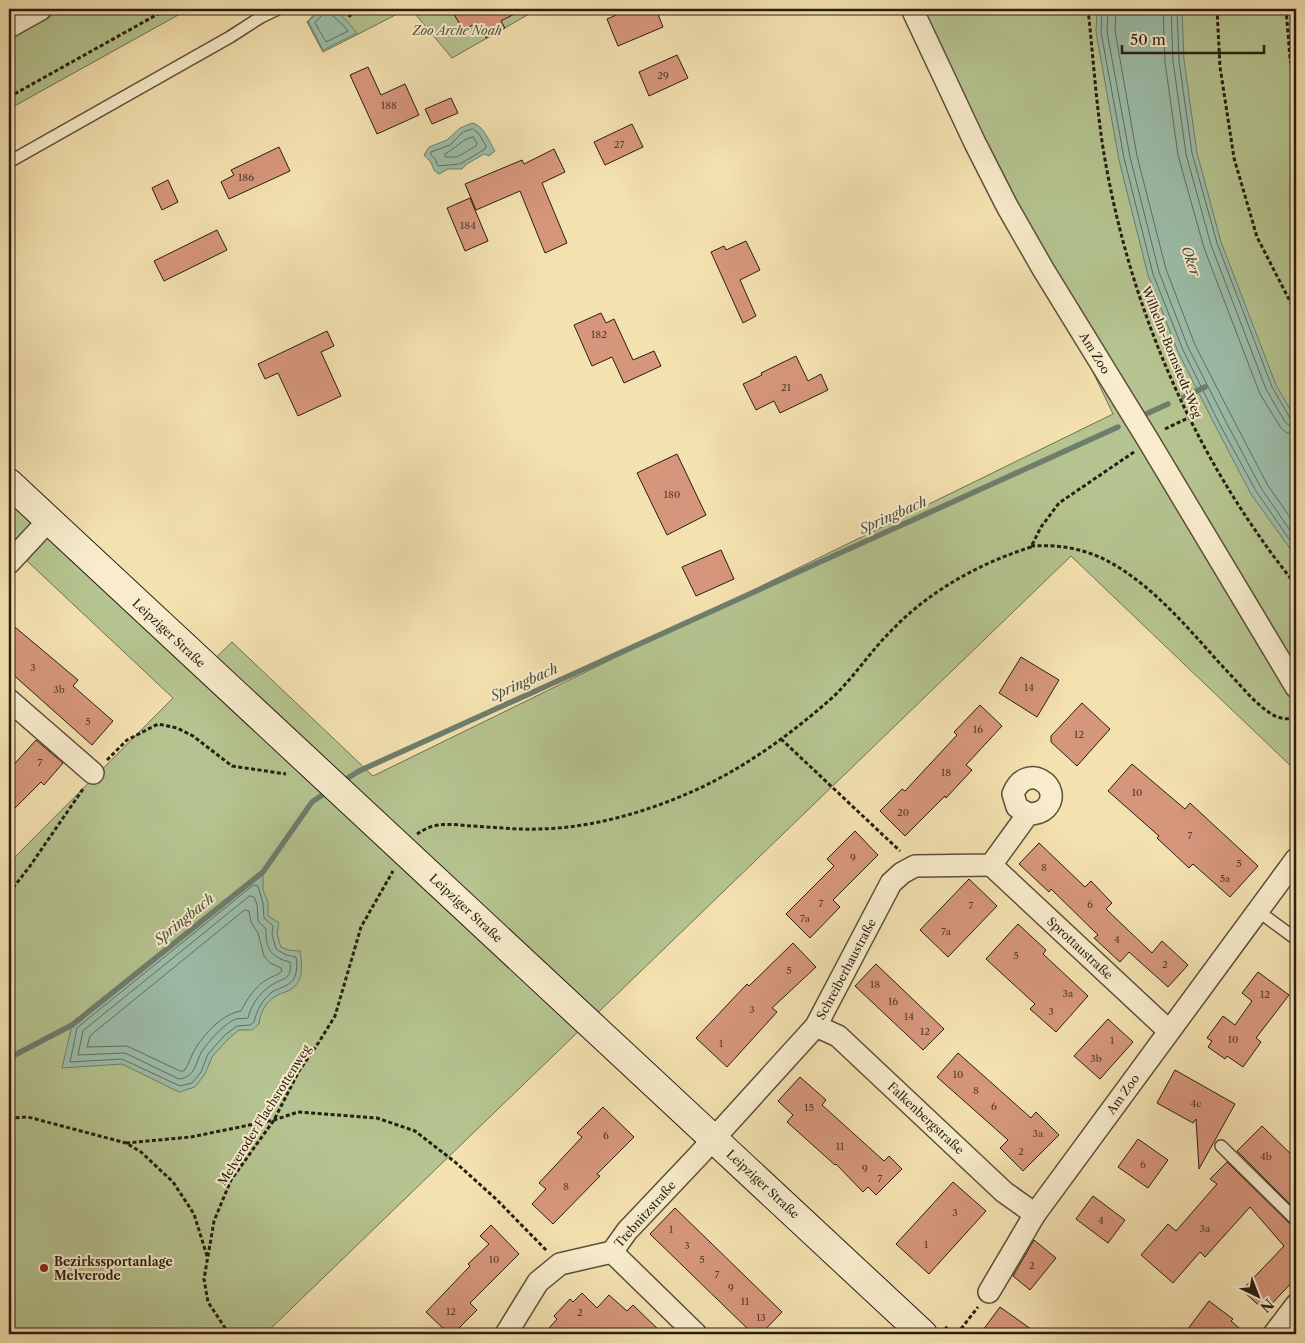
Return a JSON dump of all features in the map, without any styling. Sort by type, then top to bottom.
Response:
[{"type":"street","points":[[9,27],[41,9]]},
{"type":"street","name":"Am Zoo","points":[[912,9],[975,143],[1043,269],[1296,687]]},
{"type":"street","name":"Leipziger Straße","points":[[9,483],[320,780],[405,850],[923,1334]]},
{"type":"street","points":[[9,562],[49,520]]},
{"type":"street","points":[[9,700],[93,773]]},
{"type":"street","points":[[915,866],[991,865],[1028,814]]},
{"type":"street","name":"Am Zoo","points":[[989,1292],[1035,1214],[1296,859]]},
{"type":"street","name":"Sprottaustraße","points":[[991,865],[1169,1031]]},
{"type":"street","name":"Schreiberhaustraße","points":[[713,1138],[816,1026],[891,883],[902,873],[915,866]]},
{"type":"street","name":"Falkenbergstraße","points":[[816,1026],[838,1036],[1004,1192],[1035,1214]]},
{"type":"street","name":"Trebnitzstraße","points":[[506,1334],[538,1282],[560,1264],[612,1252],[627,1231],[713,1138]]},
{"type":"street","points":[[612,1252],[696,1334]]},
{"type":"street","points":[[1274,1334],[1296,1305]]},
{"type":"lane","points":[[9,162],[230,37],[262,13],[278,9]]},
{"type":"lane","points":[[1258,911],[1296,939]]},
{"type":"lane","points":[[1221,1146],[1296,1220]]},
{"type":"path","points":[[9,97],[166,9]]},
{"type":"path","points":[[349,17],[354,9]]},
{"type":"path","name":"Wilhelm-Bornstedt-Weg","points":[[1088,9],[1103,147],[1117,216],[1137,290],[1154,337],[1188,418],[1260,538],[1296,585]]},
{"type":"path","points":[[1217,9],[1220,67],[1234,158],[1257,237],[1296,313]]},
{"type":"path","points":[[1286,9],[1290,58],[1296,89]]},
{"type":"path","points":[[1031,546],[1041,527],[1059,503],[1159,432],[1188,418]]},
{"type":"path","name":"Melveroder Flachsrottenweg","points":[[229,1334],[208,1302],[204,1278],[214,1221],[231,1180],[274,1120],[299,1071],[320,1042],[335,1016],[361,927],[405,850],[417,834],[433,826],[450,824],[539,830],[573,826],[657,806],[720,778],[781,739],[833,696],[848,682],[890,632],[921,602],[948,584],[990,562],[1031,546],[1066,546],[1104,559],[1119,568],[1164,602],[1257,703],[1276,717],[1290,720],[1296,717]]},
{"type":"path","points":[[9,892],[30,866],[93,773],[127,740],[158,724],[177,728],[193,736],[232,766],[320,780]]},
{"type":"path","points":[[781,739],[915,866]]},
{"type":"path","points":[[126,1143],[190,1137],[274,1120],[298,1112],[377,1118],[415,1131],[455,1162],[496,1199],[560,1264]]},
{"type":"path","name":"Melveroder Flachsrottenweg","points":[[9,1118],[28,1117],[126,1143],[140,1152],[173,1182],[194,1214],[207,1256]]},
{"type":"path","points":[[957,1334],[989,1292]]},
{"type":"green space","points":[[59,9],[189,9],[9,109],[9,37]]},
{"type":"green space","name":"Zoo Arche Noah","points":[[319,9],[407,9],[323,52],[307,22]]},
{"type":"green space","name":"Zoo Arche Noah","points":[[411,9],[538,9],[452,58]]},
{"type":"green space","points":[[921,9],[1294,9],[1296,24],[1296,771],[1071,556],[265,1334],[9,1334],[9,863],[173,698],[9,544],[9,489],[201,672],[232,642],[373,776],[1113,414]]},
{"type":"water","points":[[320,9],[327,9],[337,13],[357,33],[323,50],[308,21]]},
{"type":"water","name":"Oker","points":[[1097,9],[1182,9],[1184,60],[1197,153],[1221,242],[1276,385],[1296,419],[1296,557],[1251,494],[1178,352],[1148,275],[1119,160],[1096,32]]},
{"type":"water","points":[[472,123],[483,130],[495,151],[489,156],[484,154],[462,169],[448,169],[439,174],[437,173],[424,155],[429,147],[447,140],[460,128]]},
{"type":"water","points":[[263,872],[263,890],[268,902],[268,916],[279,923],[277,934],[281,947],[300,951],[301,976],[293,988],[274,997],[267,1003],[259,1024],[252,1030],[239,1030],[228,1039],[212,1057],[205,1074],[195,1087],[179,1092],[122,1064],[62,1068],[72,1025]]},
{"type":"building","points":[[451,9],[524,9],[501,21],[505,28],[486,38],[477,23],[463,30]]},
{"type":"building","points":[[630,9],[656,9],[663,27],[618,46],[607,19]]},
{"type":"building","points":[[677,55],[688,78],[649,96],[639,72]]},
{"type":"building","points":[[368,67],[381,95],[405,84],[419,115],[377,134],[350,75]]},
{"type":"building","points":[[451,98],[458,113],[432,124],[425,109]]},
{"type":"building","points":[[632,124],[643,147],[605,165],[594,142]]},
{"type":"building","points":[[279,147],[290,171],[229,199],[221,182],[234,175],[231,170]]},
{"type":"building","points":[[554,149],[565,172],[542,183],[567,243],[545,253],[520,191],[476,210],[465,184],[522,160],[524,164]]},
{"type":"building","points":[[168,180],[178,202],[162,210],[152,188]]},
{"type":"building","points":[[470,198],[488,241],[465,251],[447,208]]},
{"type":"building","points":[[217,230],[227,250],[164,281],[154,261]]},
{"type":"building","points":[[746,241],[760,270],[740,280],[756,316],[743,323],[711,252],[724,246],[726,250]]},
{"type":"building","points":[[601,313],[606,323],[614,319],[633,360],[654,351],[661,366],[624,383],[612,357],[592,366],[574,325]]},
{"type":"building","points":[[327,331],[334,346],[321,352],[341,396],[298,416],[278,373],[265,379],[258,364]]},
{"type":"building","points":[[796,356],[808,381],[821,374],[828,390],[780,413],[774,401],[756,410],[743,384]]},
{"type":"building","points":[[677,454],[706,515],[667,535],[637,473]]},
{"type":"building","points":[[721,550],[734,579],[696,596],[682,567]]},
{"type":"building","points":[[9,622],[78,680],[73,686],[113,721],[92,745],[9,671]]},
{"type":"building","points":[[1021,657],[1059,680],[1037,717],[999,693]]},
{"type":"building","points":[[1082,703],[1110,729],[1077,766],[1051,742],[1051,736]]},
{"type":"building","points":[[980,705],[1002,726],[966,765],[972,770],[946,798],[945,796],[905,836],[880,811],[902,789],[905,791],[957,735],[954,732]]},
{"type":"building","points":[[36,740],[63,763],[44,785],[41,782],[9,814],[9,770]]},
{"type":"building","points":[[1132,764],[1185,809],[1190,803],[1258,866],[1230,897],[1193,864],[1189,868],[1157,838],[1159,836],[1108,791]]},
{"type":"building","points":[[855,831],[878,855],[833,900],[840,907],[810,938],[786,914],[834,866],[827,859]]},
{"type":"building","points":[[1039,843],[1085,887],[1091,881],[1112,903],[1106,909],[1152,953],[1162,941],[1188,965],[1168,987],[1129,952],[1120,962],[1094,938],[1098,935],[1051,889],[1049,892],[1019,864]]},
{"type":"building","points":[[969,879],[997,906],[948,957],[920,930]]},
{"type":"building","points":[[1018,924],[1046,950],[1043,954],[1088,996],[1056,1032],[1030,1009],[1035,1004],[986,959]]},
{"type":"building","points":[[793,943],[816,967],[772,1008],[777,1012],[727,1067],[696,1038],[747,984],[749,986]]},
{"type":"building","points":[[876,964],[944,1029],[923,1050],[855,986]]},
{"type":"building","points":[[1258,972],[1289,995],[1256,1038],[1261,1042],[1243,1067],[1227,1056],[1225,1059],[1208,1047],[1212,1041],[1207,1038],[1223,1016],[1235,1025],[1252,1001],[1242,993]]},
{"type":"building","points":[[1108,1019],[1133,1042],[1100,1079],[1074,1056]]},
{"type":"building","points":[[958,1053],[1031,1118],[1036,1112],[1059,1135],[1023,1171],[1000,1148],[1008,1140],[937,1077]]},
{"type":"building","points":[[1175,1070],[1235,1104],[1199,1169],[1196,1119],[1193,1123],[1157,1103]]},
{"type":"building","points":[[800,1077],[826,1100],[822,1105],[884,1161],[889,1156],[902,1169],[876,1195],[868,1187],[863,1192],[836,1164],[787,1122],[793,1115],[778,1101]]},
{"type":"building","points":[[603,1107],[634,1137],[597,1174],[600,1176],[553,1224],[532,1204],[546,1189],[539,1183],[582,1137],[577,1133]]},
{"type":"building","points":[[1262,1126],[1296,1159],[1296,1210],[1237,1151]]},
{"type":"building","points":[[1138,1139],[1168,1160],[1148,1188],[1118,1167]]},
{"type":"building","points":[[1227,1162],[1291,1225],[1296,1227],[1296,1278],[1265,1311],[1242,1290],[1284,1246],[1250,1207],[1205,1257],[1200,1252],[1173,1283],[1141,1255],[1168,1224],[1176,1231],[1217,1184],[1210,1179]]},
{"type":"building","points":[[953,1182],[986,1211],[929,1274],[896,1244]]},
{"type":"building","points":[[1093,1196],[1125,1220],[1108,1243],[1076,1219]]},
{"type":"building","points":[[675,1208],[782,1312],[761,1334],[753,1334],[650,1234]]},
{"type":"building","points":[[491,1225],[519,1254],[470,1303],[477,1310],[453,1334],[449,1334],[426,1312],[470,1266],[468,1264],[489,1244],[480,1236]]},
{"type":"building","points":[[1034,1240],[1056,1258],[1030,1290],[1013,1276]]},
{"type":"building","points":[[582,1293],[597,1308],[609,1295],[627,1311],[633,1305],[663,1334],[544,1334],[557,1319],[554,1316],[570,1299],[573,1302]]},
{"type":"building","points":[[1209,1301],[1233,1319],[1231,1321],[1246,1334],[1184,1334]]},
{"type":"building","points":[[1000,1307],[1038,1334],[980,1334]]},
{"type":"waterway","name":"Springbach","points":[[1184,397],[1205,387]]},
{"type":"waterway","name":"Springbach","points":[[1146,414],[1168,404]]},
{"type":"waterway","name":"Springbach","points":[[340,783],[359,771],[1118,427]]},
{"type":"waterway","name":"Springbach","points":[[9,1058],[72,1025],[263,872],[312,802],[328,791]]},
{"type":"place","name":"Bezirkssportanlage Melverode","points":[[44,1268]]}]
